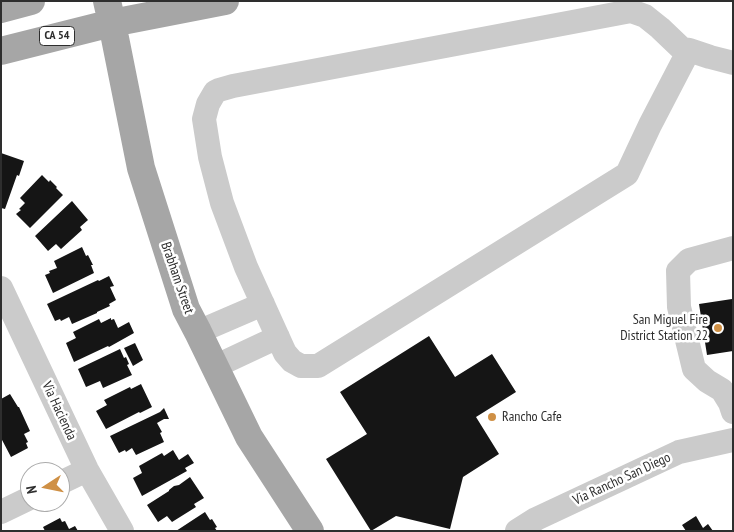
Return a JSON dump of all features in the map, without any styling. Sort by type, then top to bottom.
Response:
[{"type":"main road","points":[[1,9],[30,1]]},
{"type":"main road","name":"CA 54","points":[[1,51],[109,12],[225,1]]},
{"type":"main road","name":"Brabham Street","points":[[109,12],[142,168],[186,309],[249,437],[310,531]]},
{"type":"street","points":[[689,50],[627,174],[318,366],[301,366],[292,361],[285,353],[235,239],[222,204],[210,157],[204,119],[208,104],[213,95],[219,90],[631,11],[645,16],[682,49],[689,50],[733,63]]},
{"type":"street","points":[[733,248],[689,260],[678,271],[679,307],[694,369],[707,381],[722,390],[733,412]]},
{"type":"street","name":"Via Hacienda","points":[[1,288],[87,470],[122,531]]},
{"type":"street","points":[[198,332],[264,304]]},
{"type":"street","points":[[214,367],[278,337]]},
{"type":"street","name":"Via Rancho San Diego","points":[[517,531],[536,519],[680,452],[733,440]]},
{"type":"street","points":[[70,478],[87,470]]},
{"type":"street","points":[[1,512],[20,503]]},
{"type":"building","points":[[1,153],[24,161],[5,209],[1,208]]},
{"type":"building","points":[[42,175],[49,182],[50,180],[63,195],[30,228],[16,214],[25,203],[20,198]]},
{"type":"building","points":[[72,201],[88,220],[80,227],[82,230],[61,249],[56,244],[48,251],[35,236]]},
{"type":"building","points":[[82,247],[93,265],[91,265],[94,273],[53,293],[45,275],[57,268],[54,261]]},
{"type":"building","points":[[109,276],[114,286],[110,287],[116,300],[109,304],[110,306],[72,324],[69,317],[61,321],[60,319],[55,321],[47,304]]},
{"type":"building","name":"San Miguel Fire District Station 22","points":[[732,299],[733,351],[707,355],[699,304]]},
{"type":"building","points":[[111,318],[111,320],[114,319],[118,328],[129,322],[134,333],[109,347],[74,362],[66,343],[76,338],[73,332],[99,319],[101,323]]},
{"type":"building","points":[[429,336],[455,377],[492,354],[516,392],[476,417],[499,454],[463,477],[450,529],[396,516],[371,531],[326,459],[367,434],[340,392]]},
{"type":"building","points":[[135,343],[143,360],[133,366],[124,348]]},
{"type":"building","points":[[120,349],[124,358],[126,357],[129,364],[127,365],[132,375],[103,388],[100,381],[86,387],[78,369]]},
{"type":"building","points":[[141,384],[152,407],[106,429],[96,411],[107,405],[104,400],[130,387],[131,389]]},
{"type":"building","points":[[10,394],[19,407],[30,431],[24,434],[28,442],[26,443],[28,448],[11,457],[1,438],[1,399]]},
{"type":"building","points":[[164,408],[169,419],[164,419],[157,423],[162,432],[160,433],[164,442],[136,455],[132,448],[126,452],[125,450],[119,453],[110,436],[160,412]]},
{"type":"building","points":[[173,450],[179,460],[188,454],[194,463],[185,468],[187,471],[142,496],[133,478],[142,473],[139,466],[162,453],[164,456]]},
{"type":"building","points":[[190,477],[204,498],[194,504],[196,507],[172,522],[167,516],[158,522],[147,505]]},
{"type":"building","points":[[205,512],[210,520],[212,519],[217,527],[215,528],[217,531],[176,531]]},
{"type":"building","points":[[696,516],[703,528],[708,524],[713,531],[686,531],[682,525]]},
{"type":"building","points":[[60,518],[62,522],[65,521],[69,529],[75,526],[78,531],[45,531],[43,527]]},
{"type":"place","name":"San Miguel Fire District Station 22","points":[[718,328]]},
{"type":"place","name":"Rancho Cafe","points":[[492,417]]}]
